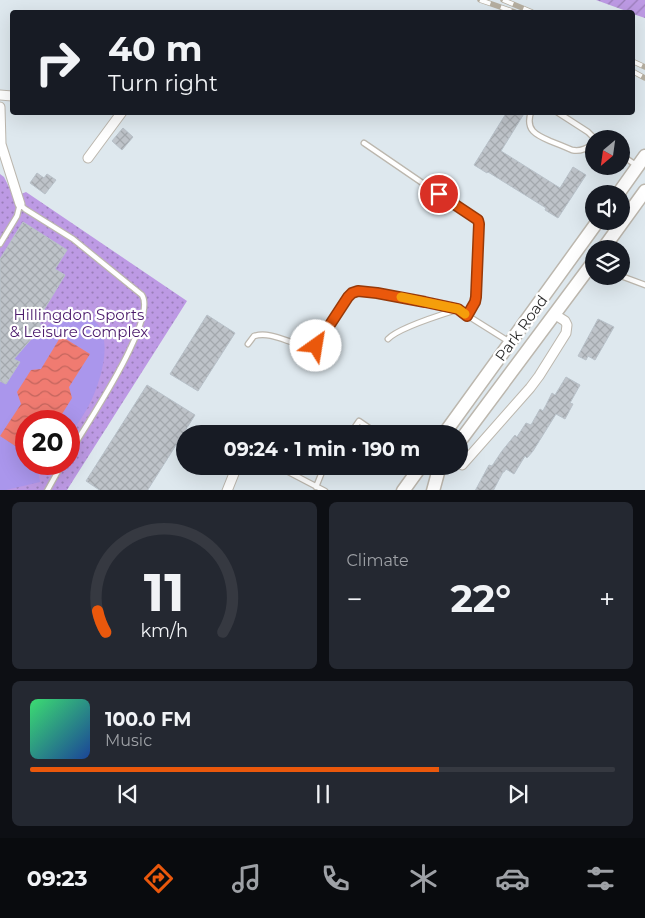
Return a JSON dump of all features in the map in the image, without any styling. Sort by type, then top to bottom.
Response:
[{"type":"main road","points":[[624,185],[641,161]]},
{"type":"main road","points":[[610,240],[645,191]]},
{"type":"main road","name":"Park Road","points":[[451,425],[592,230]]},
{"type":"main road","name":"Park Road","points":[[468,430],[585,273]]},
{"type":"main road","points":[[403,490],[414,475]]},
{"type":"main road","points":[[433,490],[437,475]]},
{"type":"street","points":[[0,107],[2,152],[20,204]]},
{"type":"street","points":[[88,158],[120,115]]},
{"type":"street","points":[[468,458],[530,388],[566,333],[567,325],[554,314]]},
{"type":"street","points":[[227,490],[233,475]]},
{"type":"lane","points":[[530,115],[529,122],[531,128],[538,136],[572,150],[578,151],[585,148]]},
{"type":"lane","points":[[562,115],[585,130]]},
{"type":"lane","points":[[364,143],[478,220],[476,297],[467,316]]},
{"type":"lane","points":[[0,244],[17,216],[20,204]]},
{"type":"lane","points":[[20,204],[73,239],[142,294],[144,298],[144,309],[138,329],[120,369],[80,436]]},
{"type":"lane","points":[[630,279],[645,285]]},
{"type":"lane","points":[[248,344],[254,336],[263,334],[308,347],[316,346],[348,297],[358,291],[458,309],[510,343]]},
{"type":"lane","points":[[388,339],[395,333],[458,309]]},
{"type":"lane","points":[[47,490],[56,475]]},
{"type":"lane","points":[[294,475],[325,490]]},
{"type":"lane","points":[[316,487],[321,475]]},
{"type":"green space","points":[[596,0],[645,0],[645,18],[635,15],[635,10],[624,10]]},
{"type":"green space","name":"Hillingdon Sports & Leisure Complex","points":[[0,174],[4,177],[14,197],[26,192],[187,301],[80,470],[80,410],[15,410],[15,475],[77,475],[67,490],[0,490]]},
{"type":"green space","points":[[73,314],[88,317],[97,324],[103,334],[105,347],[104,361],[97,388],[80,421],[80,410],[15,410],[15,475],[39,475],[40,482],[0,490],[0,382],[6,384],[20,363],[14,359],[40,331],[55,320]]},
{"type":"water","points":[[61,336],[90,354],[69,387],[72,398],[65,410],[17,410],[21,404],[17,392],[31,370],[41,369]]},
{"type":"water","points":[[15,413],[15,446],[0,436]]},
{"type":"building","points":[[505,115],[523,115],[501,151],[560,188],[573,167],[586,175],[558,218],[545,210],[546,208],[474,165]]},
{"type":"building","points":[[123,128],[133,137],[122,150],[112,141]]},
{"type":"building","points":[[37,173],[44,178],[47,174],[56,180],[45,194],[30,183]]},
{"type":"building","points":[[23,222],[67,250],[55,269],[65,275],[39,318],[41,330],[14,359],[20,362],[6,384],[0,381],[0,259]]},
{"type":"building","points":[[207,315],[235,333],[198,391],[170,374]]},
{"type":"building","points":[[598,319],[614,327],[595,360],[588,356],[586,360],[578,356]]},
{"type":"building","points":[[566,377],[580,385],[570,403],[573,404],[565,419],[556,414],[533,451],[527,458],[525,456],[514,474],[506,469],[494,490],[476,490],[489,465],[492,466],[515,435],[517,437],[526,423],[531,425],[540,409],[543,411],[552,393],[555,395]]},
{"type":"building","points":[[147,385],[195,415],[189,425],[176,425],[176,445],[148,490],[100,490],[86,481]]},
{"type":"railway","points":[[480,0],[509,10]]},
{"type":"railway","points":[[503,0],[527,10]]},
{"type":"railway","points":[[635,62],[645,67]]},
{"type":"railway","points":[[635,73],[645,78]]},
{"type":"slow traffic","points":[[401,297],[458,309],[465,314]]},
{"type":"route","points":[[316,346],[348,297],[358,291],[458,309],[467,316],[476,297],[479,224],[478,220],[439,194]]}]
